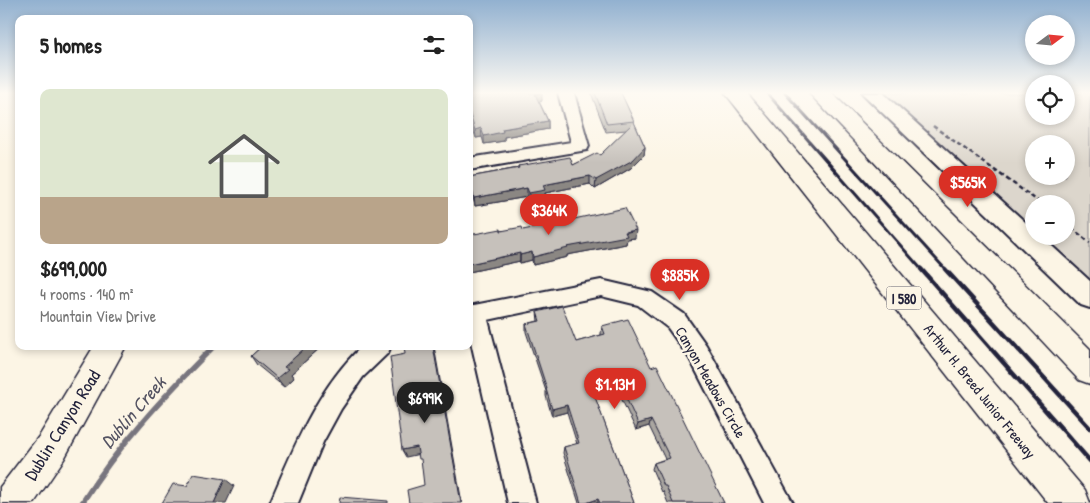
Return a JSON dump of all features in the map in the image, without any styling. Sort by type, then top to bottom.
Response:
[{"type":"main road","name":"Arthur H. Breed Junior Freeway","points":[[756,116],[1072,503]]},
{"type":"main road","points":[[844,116],[1090,370]]},
{"type":"main road","name":"Dublin Canyon Road","points":[[11,503],[52,447],[109,350]]},
{"type":"street","points":[[473,163],[581,146],[573,116]]},
{"type":"street","points":[[898,116],[1090,297]]},
{"type":"street","name":"Canyon Meadows Circle","points":[[473,314],[601,288],[644,298],[676,321],[698,352],[779,503]]},
{"type":"street","points":[[473,318],[522,503]]},
{"type":"street","points":[[284,503],[307,445],[338,390],[374,350]]},
{"type":"path","points":[[928,123],[1030,195]]},
{"type":"path","points":[[1075,230],[1090,243]]},
{"type":"shaded area","points":[[910,116],[1025,116],[1025,125],[1075,125],[1075,116],[1090,116],[1090,281],[1051,245],[1075,245],[1075,195],[1025,195],[1025,222]]},
{"type":"building","points":[[473,116],[546,116],[548,121],[502,129],[503,132],[484,136],[481,128],[475,130]]},
{"type":"building","points":[[604,116],[632,116],[634,121],[607,124]]},
{"type":"building","points":[[634,122],[645,147],[633,160],[596,180],[590,176],[543,185],[545,190],[529,193],[527,188],[474,198],[473,176],[570,157],[573,165],[597,153],[600,155]]},
{"type":"building","points":[[625,208],[636,230],[625,232],[627,236],[567,247],[533,257],[532,252],[520,255],[520,253],[473,263],[473,234],[522,227],[523,230]]},
{"type":"building","points":[[562,306],[576,342],[605,334],[602,326],[628,319],[651,367],[657,365],[724,503],[673,503],[654,463],[670,458],[651,420],[638,424],[617,378],[591,386],[634,503],[600,503],[598,499],[581,503],[564,447],[579,443],[567,405],[552,409],[526,324],[540,321],[537,312]]},
{"type":"building","points":[[258,350],[303,350],[284,367],[288,369],[277,378],[251,356]]},
{"type":"building","points":[[404,350],[434,350],[461,503],[409,503],[407,490],[424,485],[421,459],[419,459],[417,447],[402,450],[390,357],[405,354]]},
{"type":"building","points":[[193,474],[225,479],[214,503],[162,503],[173,484],[187,486]]},
{"type":"building","points":[[340,497],[388,501],[388,503],[339,503]]},
{"type":"waterway","name":"Dublin Creek","points":[[82,503],[127,440],[210,350]]},
{"type":"railway","points":[[788,116],[922,270]]},
{"type":"railway","points":[[806,116],[946,270]]},
{"type":"railway","points":[[921,269],[1090,461]]},
{"type":"railway","points":[[945,269],[1090,428]]}]
